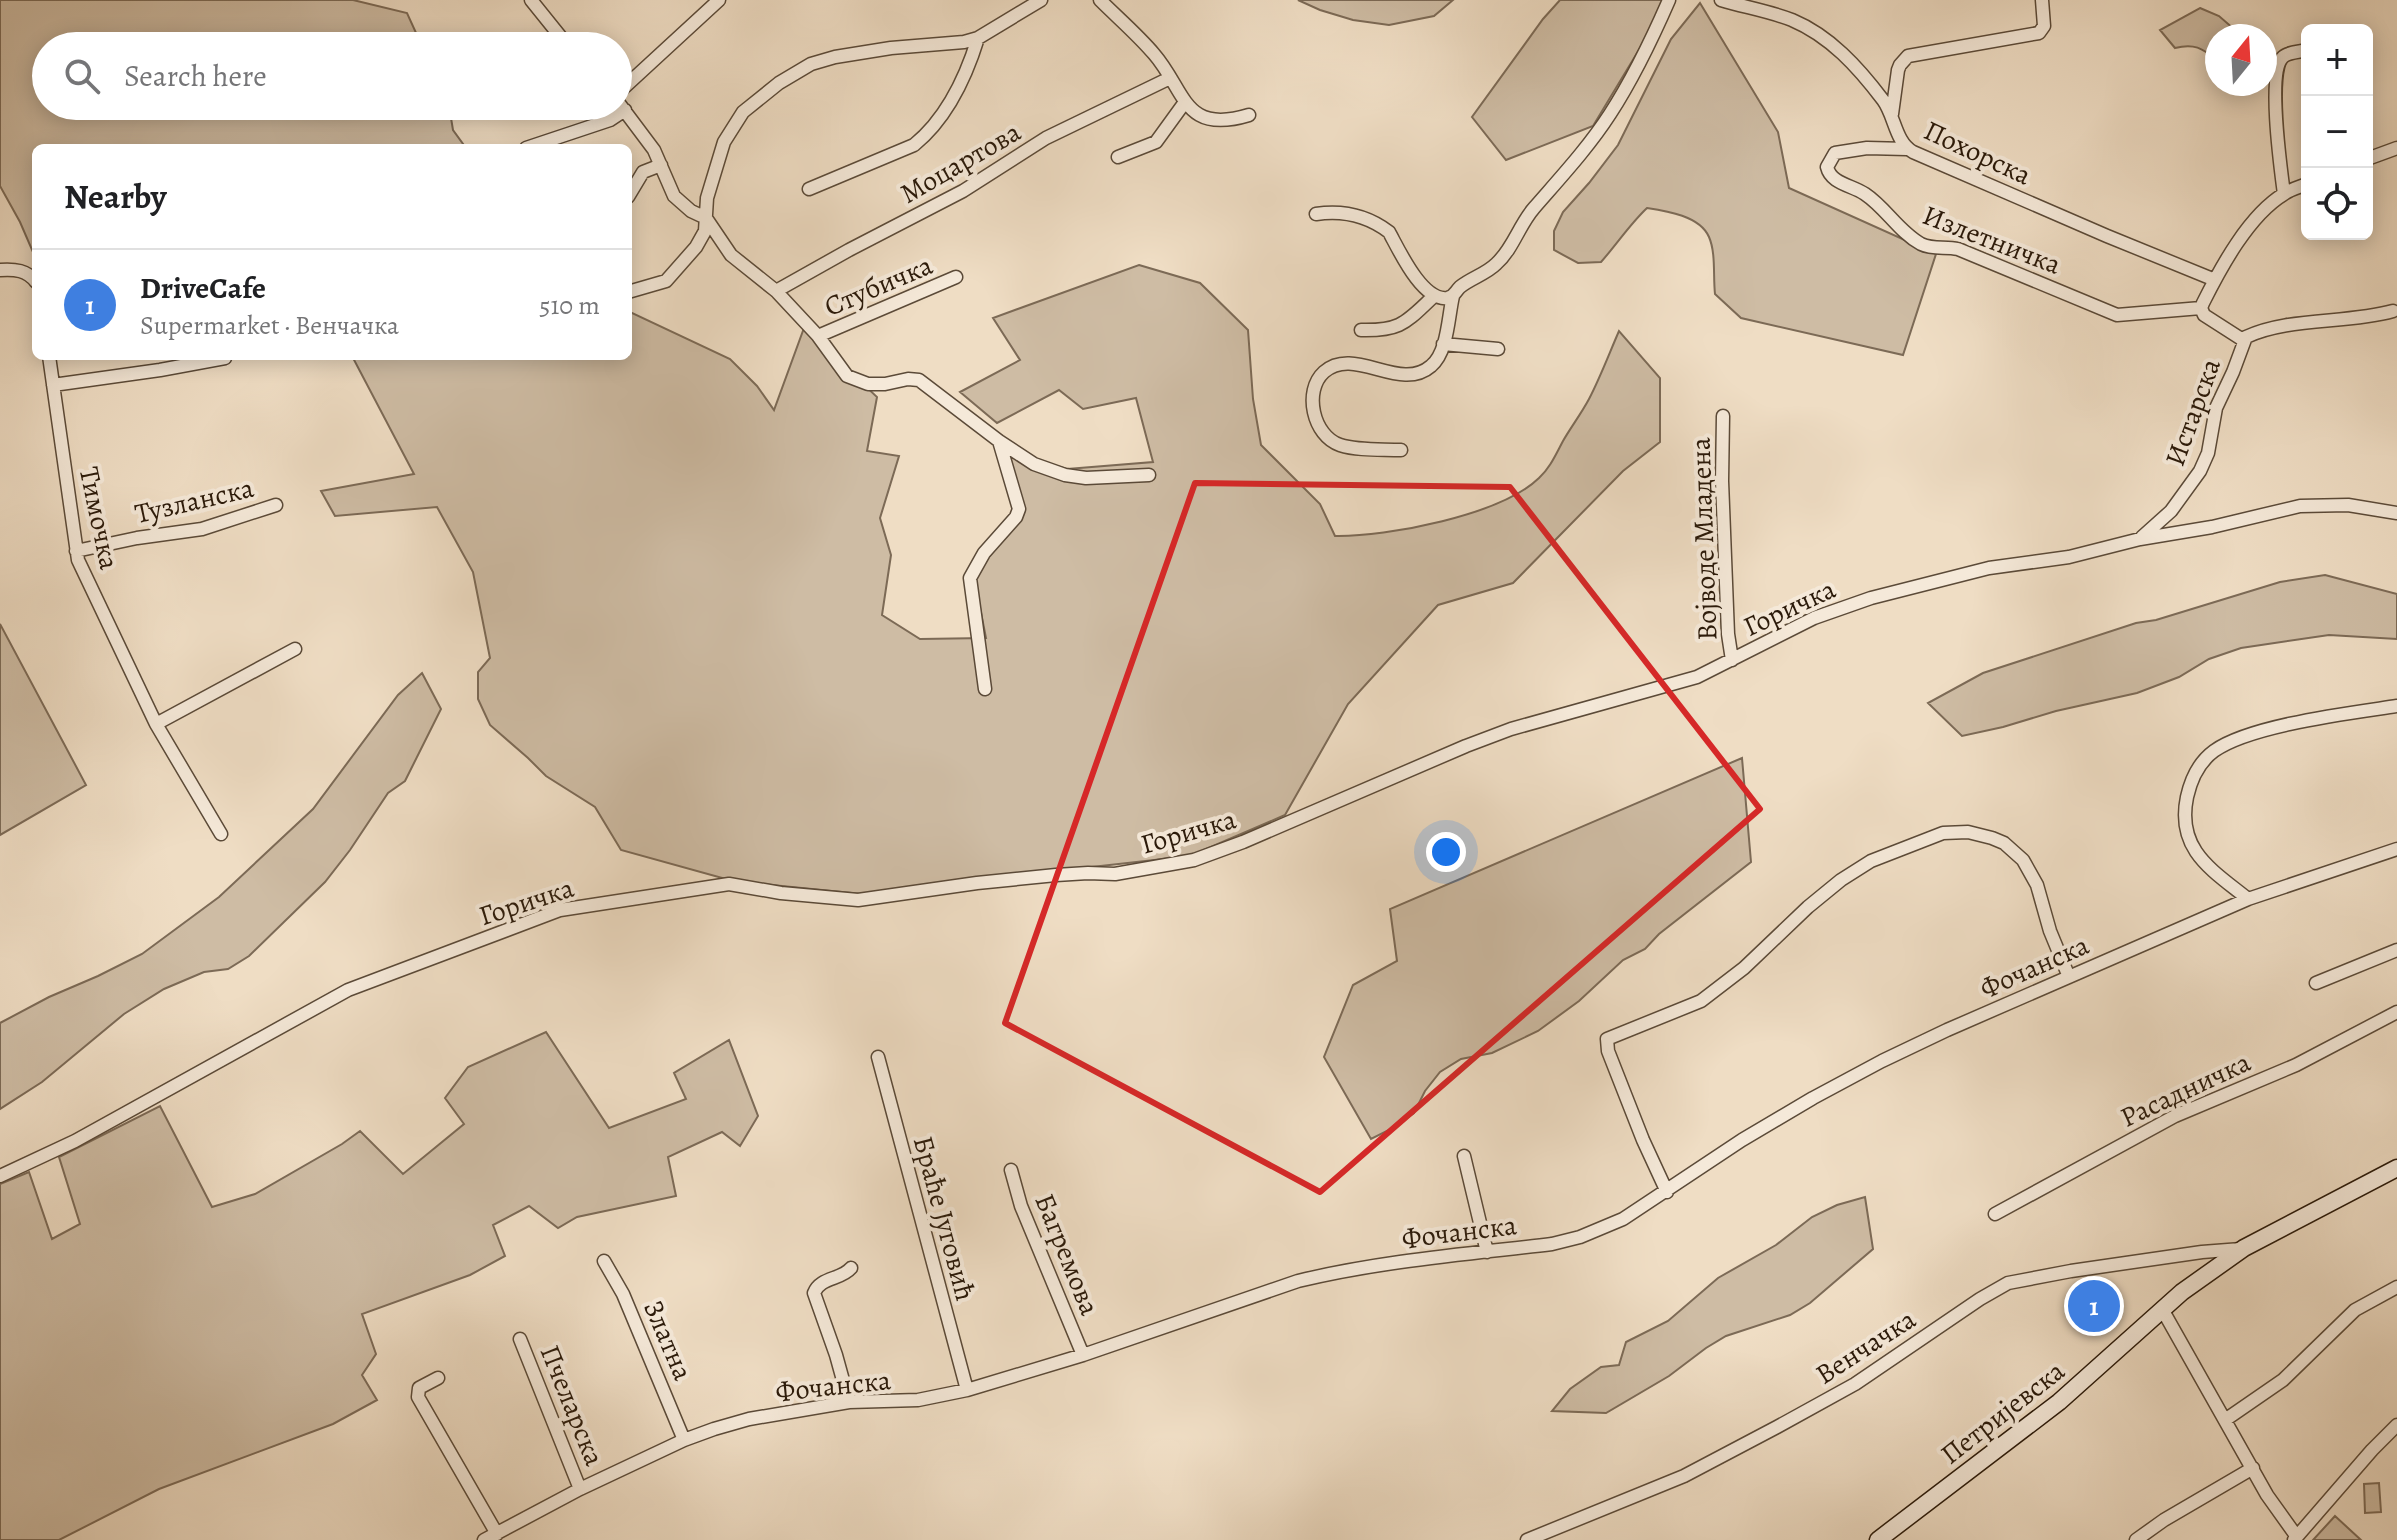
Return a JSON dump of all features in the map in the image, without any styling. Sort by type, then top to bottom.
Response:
[{"type":"main road","name":"Петријевска","points":[[1878,1540],[2059,1402],[2162,1309],[2213,1270],[2244,1248],[2397,1168]]},
{"type":"main road","points":[[2208,1252],[2216,1257],[2213,1270]]},
{"type":"street","points":[[531,0],[557,32]]},
{"type":"street","points":[[632,80],[719,0]]},
{"type":"street","points":[[632,291],[660,284],[670,277],[703,236],[710,184],[728,134],[743,112],[779,83],[811,64],[835,57],[978,38],[1041,0]]},
{"type":"street","points":[[1100,0],[1155,55],[1185,102],[1201,115],[1220,121],[1249,115]]},
{"type":"street","points":[[1401,450],[1354,448],[1334,443],[1312,407],[1313,389],[1322,374],[1334,366],[1357,365],[1399,374],[1422,372],[1437,359],[1453,296],[1462,286],[1497,263],[1533,209],[1610,115],[1657,32],[1669,0]]},
{"type":"street","name":"Похорска","points":[[1721,0],[1789,19],[1830,41],[1892,114],[1907,149],[2215,280]]},
{"type":"street","points":[[1892,114],[1898,70],[1908,56],[2039,33],[2044,22],[2042,0]]},
{"type":"street","points":[[809,189],[914,145],[921,139],[955,94],[978,38]]},
{"type":"street","points":[[2284,194],[2275,124],[2280,63],[2285,56],[2301,52]]},
{"type":"street","name":"Моцартова","points":[[776,291],[963,191],[1046,138],[1170,78]]},
{"type":"street","points":[[1118,157],[1156,142],[1185,102]]},
{"type":"street","points":[[632,118],[647,137],[668,185],[680,203],[706,218],[738,263],[776,291],[818,336],[847,376],[868,384],[919,380],[1034,464],[1065,475],[1110,478],[1149,475]]},
{"type":"street","points":[[538,144],[610,120]]},
{"type":"street","points":[[2373,157],[2397,148]]},
{"type":"street","name":"Излетничка","points":[[1907,149],[1845,150],[1835,153],[1827,167],[1836,180],[1865,194],[1884,209],[1900,228],[1927,246],[1958,249],[2117,315],[2201,308]]},
{"type":"street","points":[[632,190],[643,172],[661,165]]},
{"type":"street","points":[[2243,340],[2209,319],[2201,308],[2215,280],[2246,233],[2284,194],[2301,187]]},
{"type":"street","points":[[1316,214],[1351,214],[1385,228],[1413,275],[1434,296],[1453,296]]},
{"type":"street","points":[[0,270],[22,271],[32,278]]},
{"type":"street","name":"Стубичка","points":[[818,336],[956,277]]},
{"type":"street","points":[[1361,330],[1380,330],[1405,323],[1434,296]]},
{"type":"street","name":"Истарска","points":[[2140,539],[2171,511],[2200,471],[2208,453],[2216,408],[2233,372],[2243,340],[2267,330],[2367,318],[2393,311]]},
{"type":"street","points":[[1443,344],[1498,349]]},
{"type":"street","name":"Тимочка","points":[[50,360],[81,571],[156,724],[221,834]]},
{"type":"street","points":[[53,385],[214,360]]},
{"type":"street","name":"Војводе Младена","points":[[1723,416],[1722,481],[1728,634],[1732,660]]},
{"type":"street","points":[[985,689],[970,578],[984,553],[1016,517],[1019,509],[999,441]]},
{"type":"street","name":"Тузланска","points":[[76,551],[202,529],[276,505]]},
{"type":"street","name":"Горичка","points":[[0,1176],[75,1141],[348,990],[560,910],[729,884],[781,893],[858,900],[1056,875],[1115,874],[1194,860],[1499,733],[1697,677],[1814,618],[1871,598],[1989,568],[2069,557],[2300,506],[2348,505],[2397,513]]},
{"type":"street","points":[[156,724],[295,649]]},
{"type":"street","points":[[2248,899],[2207,866],[2193,849],[2188,836],[2184,809],[2188,789],[2201,763],[2221,746],[2255,734],[2283,726],[2397,706]]},
{"type":"street","points":[[1667,1192],[1608,1051],[1607,1039],[1684,1009],[1714,992],[1757,957],[1830,888],[1871,861],[1943,833],[1968,832],[2004,843],[2023,860],[2037,885],[2050,931],[2069,977]]},
{"type":"street","name":"Фочанска","points":[[484,1540],[580,1489],[684,1440],[749,1419],[849,1402],[918,1400],[967,1390],[1083,1355],[1298,1281],[1369,1266],[1552,1244],[1580,1237],[1623,1219],[1742,1140],[1850,1077],[1947,1030],[2248,899],[2397,849]]},
{"type":"street","points":[[2316,983],[2397,950]]},
{"type":"street","name":"Расадничка","points":[[1995,1214],[2175,1116],[2296,1065],[2397,1012]]},
{"type":"street","name":"Браће Југовић","points":[[878,1057],[967,1390]]},
{"type":"street","points":[[1464,1156],[1487,1252]]},
{"type":"street","name":"Багремова","points":[[1011,1170],[1021,1206],[1083,1355]]},
{"type":"street","name":"Венчачка","points":[[1527,1540],[1684,1476],[1791,1419],[1855,1384],[2008,1283],[2071,1271],[2244,1248]]},
{"type":"street","name":"Златна","points":[[604,1261],[623,1294],[684,1440]]},
{"type":"street","points":[[849,1402],[814,1293],[820,1283],[843,1275],[851,1268]]},
{"type":"street","points":[[2225,1420],[2283,1380],[2355,1310],[2397,1287]]},
{"type":"street","points":[[2162,1309],[2267,1495],[2295,1538],[2397,1425]]},
{"type":"street","name":"Пчеларска","points":[[520,1339],[580,1489]]},
{"type":"street","points":[[438,1378],[419,1388],[418,1397],[497,1534]]},
{"type":"street","points":[[2136,1540],[2253,1468]]},
{"type":"highlighted area","points":[[1195,483],[1510,487],[1760,809],[1320,1192],[1005,1023]]},
{"type":"shaded area","points":[[0,0],[353,0],[407,13],[416,32],[32,32],[32,120],[451,120],[453,130],[463,144],[32,144],[32,250],[0,186]]},
{"type":"shaded area","points":[[1298,0],[1453,0],[1434,16],[1389,25],[1353,20]]},
{"type":"shaded area","points":[[1560,0],[1665,0],[1657,20],[1593,126],[1506,160],[1472,117]]},
{"type":"shaded area","points":[[1700,3],[1778,132],[1789,188],[1936,254],[1903,355],[1741,318],[1715,294],[1713,250],[1705,230],[1691,219],[1673,213],[1647,208],[1601,262],[1578,263],[1554,250],[1554,231],[1563,212],[1618,145],[1671,39]]},
{"type":"shaded area","points":[[2200,8],[2219,16],[2228,24],[2205,24],[2205,51],[2187,46],[2175,48],[2160,30]]},
{"type":"shaded area","points":[[1139,265],[1200,283],[1248,330],[1253,399],[1261,445],[1320,504],[1335,536],[1383,533],[1442,521],[1498,503],[1521,491],[1539,478],[1552,461],[1589,399],[1619,331],[1660,378],[1660,442],[1623,471],[1513,583],[1438,605],[1348,704],[1285,815],[1190,856],[1047,872],[882,896],[733,881],[621,850],[595,807],[546,776],[490,725],[478,699],[478,672],[490,658],[473,572],[437,507],[335,516],[321,491],[414,474],[354,360],[632,360],[632,313],[730,359],[757,386],[774,410],[804,328],[877,397],[867,451],[899,456],[880,518],[891,555],[882,615],[920,639],[986,638],[974,577],[1023,511],[1009,452],[1067,469],[1153,462],[1136,398],[1083,409],[1059,390],[997,423],[960,392],[1020,360],[993,318]]},
{"type":"shaded area","points":[[2325,575],[2397,594],[2397,639],[2329,635],[2241,648],[2209,659],[2179,677],[2137,693],[1962,736],[1928,703],[1983,673],[2136,623],[2156,620],[2280,582]]},
{"type":"shaded area","points":[[0,624],[86,785],[0,835]]},
{"type":"shaded area","points":[[422,673],[441,709],[405,781],[388,793],[325,882],[249,956],[228,969],[204,972],[164,989],[124,1014],[42,1082],[0,1109],[0,1023],[142,954],[219,897],[313,809],[398,695]]},
{"type":"shaded area","points":[[1742,758],[1751,862],[1659,934],[1645,949],[1623,960],[1579,1001],[1538,1031],[1492,1053],[1461,1059],[1440,1072],[1425,1091],[1414,1113],[1371,1139],[1324,1057],[1353,985],[1397,961],[1390,909]]},
{"type":"shaded area","points":[[546,1032],[609,1128],[686,1099],[674,1073],[729,1040],[758,1116],[740,1146],[722,1132],[668,1157],[676,1196],[577,1217],[558,1228],[529,1206],[493,1225],[505,1256],[470,1275],[362,1314],[376,1354],[362,1375],[377,1400],[333,1424],[159,1489],[59,1540],[0,1540],[0,1184],[29,1172],[52,1239],[80,1224],[59,1157],[160,1106],[212,1207],[255,1194],[360,1131],[403,1174],[464,1124],[445,1098],[468,1067]]},
{"type":"shaded area","points":[[1865,1197],[1873,1249],[1810,1303],[1790,1315],[1726,1336],[1669,1376],[1606,1413],[1552,1411],[1570,1389],[1601,1367],[1619,1365],[1626,1342],[1668,1321],[1718,1278],[1776,1245],[1812,1217],[1837,1205]]},
{"type":"shaded area","points":[[2379,1483],[2381,1512],[2365,1513],[2364,1484]]},
{"type":"shaded area","points":[[2335,1516],[2361,1540],[2313,1540]]},
{"type":"place","name":"DriveCafe","points":[[2094,1306]]}]
